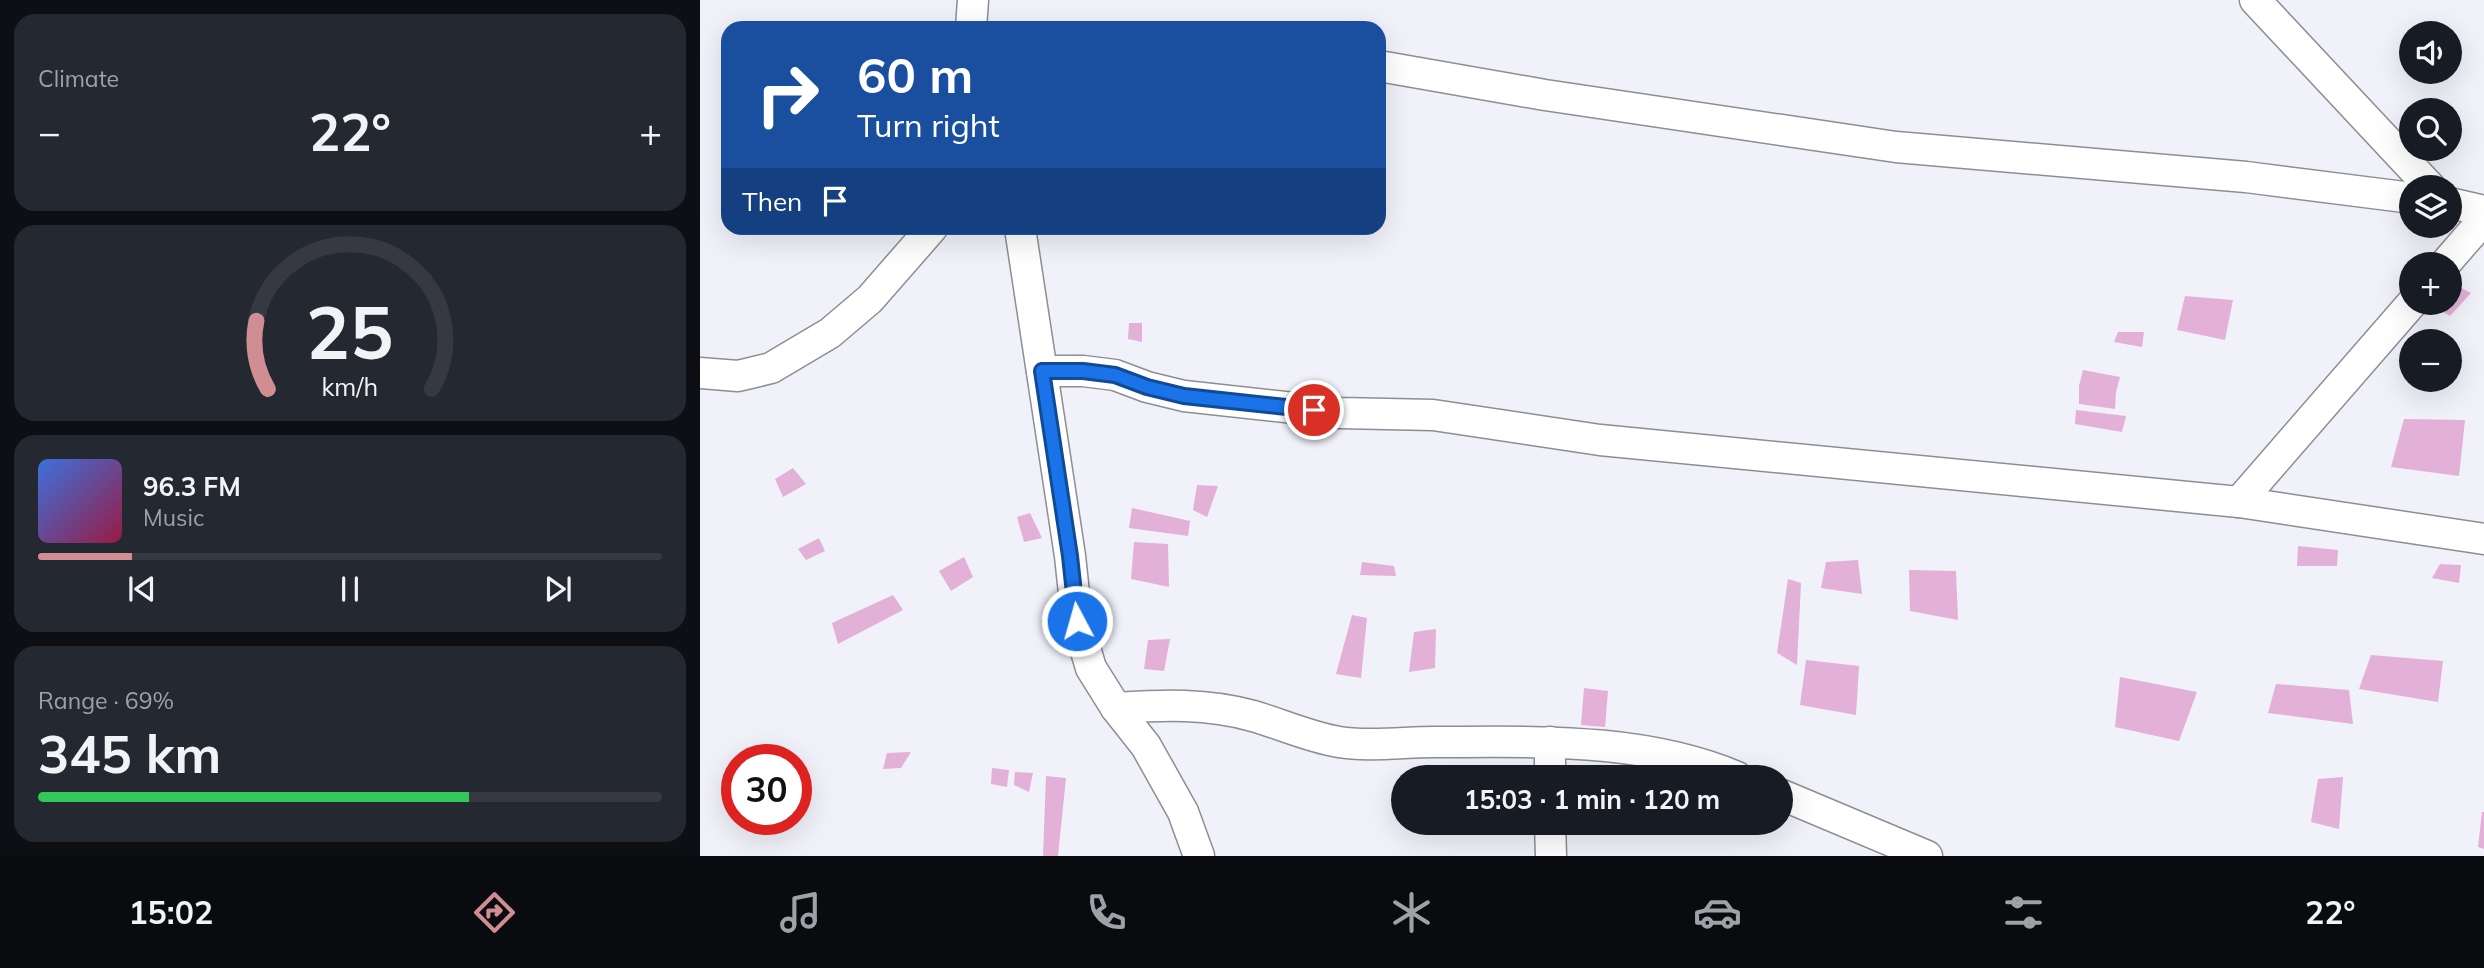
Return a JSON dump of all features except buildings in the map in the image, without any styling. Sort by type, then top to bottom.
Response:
[{"type":"street","points":[[972,21],[973,0]]},
{"type":"street","points":[[2255,0],[2419,175]]},
{"type":"street","points":[[1386,67],[1545,95],[1896,147],[2246,177],[2399,196]]},
{"type":"street","points":[[2462,206],[2484,211]]},
{"type":"street","points":[[2455,252],[2484,219]]},
{"type":"street","points":[[700,373],[738,376],[771,368],[830,333],[870,299],[926,235]]},
{"type":"street","points":[[1021,235],[1070,556],[1077,621],[1091,668],[1116,708],[1146,746],[1183,812],[1199,856]]},
{"type":"street","points":[[2239,502],[2402,315]]},
{"type":"street","points":[[1042,371],[1083,371],[1115,375],[1147,387],[1184,396],[1340,412],[1433,415],[1601,440],[2239,502],[2484,539]]},
{"type":"street","points":[[1116,708],[1175,704],[1213,708],[1250,715],[1341,743],[1550,742],[1623,748],[1705,765]]},
{"type":"street","points":[[1550,742],[1550,765]]},
{"type":"street","points":[[1793,800],[1927,856]]},
{"type":"street","points":[[1550,835],[1551,856]]},
{"type":"route","points":[[1077,621],[1042,371],[1083,371],[1115,375],[1147,387],[1184,396],[1314,410]]}]
